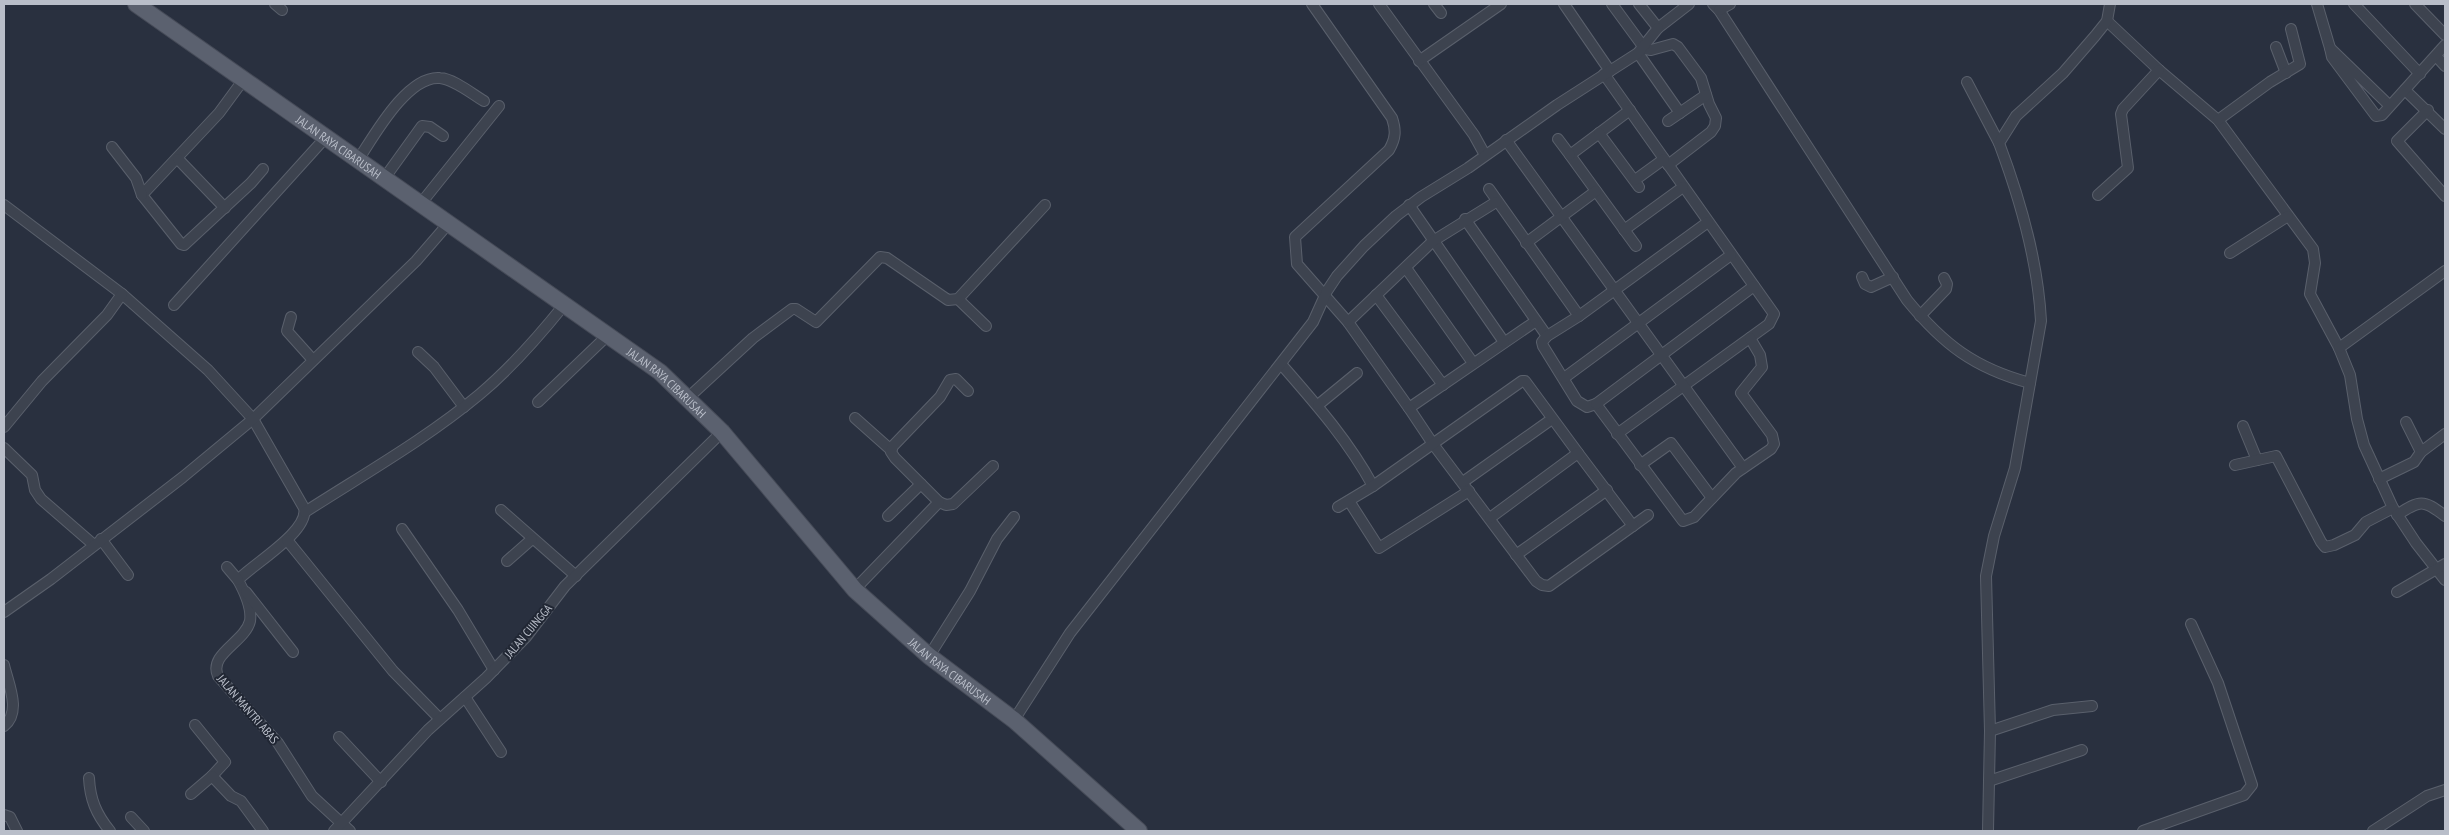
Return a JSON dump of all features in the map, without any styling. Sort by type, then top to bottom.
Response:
[{"type":"main road","name":"JALAN RAYA CIBARUSAH","points":[[136,4],[647,357],[690,396],[724,431],[857,587],[931,653],[1010,713],[1144,831]]},
{"type":"main road","name":"JALAN RAYA CIBARUSAH","points":[[142,4],[448,224],[660,372],[724,431],[855,590],[929,656],[986,694]]},
{"type":"main road","name":"JALAN RAYA CIBARUSAH","points":[[1010,713],[1139,831]]},
{"type":"street","points":[[1312,4],[1392,118],[1396,130],[1389,150],[1295,237],[1297,264],[1348,322],[1433,444],[1536,581],[1542,585],[1550,586],[1648,515]]},
{"type":"street","points":[[1378,4],[1474,135],[1486,155]]},
{"type":"street","points":[[1419,61],[1501,4]]},
{"type":"street","points":[[1564,4],[1630,110],[1774,314],[1769,324],[1617,434]]},
{"type":"street","points":[[1612,4],[1680,112]]},
{"type":"street","points":[[1639,4],[1658,28]]},
{"type":"street","points":[[1319,288],[1330,285],[1345,266],[1409,205],[1457,176],[1506,140],[1607,73],[1640,49],[1658,28],[1689,4]]},
{"type":"street","points":[[1730,4],[1716,7],[1836,193],[1920,316],[1958,352],[2008,377],[2030,383]]},
{"type":"street","points":[[1999,143],[2016,116],[2063,73],[2107,20],[2110,4]]},
{"type":"street","points":[[2317,4],[2332,57],[2372,114],[2379,116],[2390,106],[2445,45]]},
{"type":"street","points":[[2354,4],[2420,74]]},
{"type":"street","points":[[2416,4],[2445,35]]},
{"type":"street","points":[[2107,20],[2159,70],[2218,120],[2313,249],[2316,263],[2310,294],[2339,348],[2352,382],[2357,419],[2364,445],[2395,512],[2441,567],[2445,580]]},
{"type":"street","points":[[2218,120],[2300,62],[2291,29]]},
{"type":"street","points":[[1599,133],[1637,183],[1715,126],[1716,118],[1701,78],[1678,47],[1670,44],[1647,50],[1640,49]]},
{"type":"street","points":[[2276,46],[2286,73]]},
{"type":"street","points":[[2330,48],[2390,106]]},
{"type":"street","points":[[2436,56],[2445,66]]},
{"type":"street","points":[[2098,195],[2127,170],[2123,109],[2159,70]]},
{"type":"street","points":[[142,195],[178,159],[219,113],[244,78]]},
{"type":"street","points":[[360,157],[407,93],[430,79],[447,80],[484,102]]},
{"type":"street","points":[[1967,82],[1999,143],[2031,249],[2040,298],[2041,321],[2015,468],[1994,536],[1986,576],[1990,730],[1988,831]]},
{"type":"street","points":[[2405,90],[2428,110],[2445,129]]},
{"type":"street","points":[[1668,121],[1706,95]]},
{"type":"street","points":[[422,202],[499,106]]},
{"type":"street","points":[[1570,154],[1630,110]]},
{"type":"street","points":[[2428,110],[2397,141],[2445,196]]},
{"type":"street","points":[[386,176],[422,126],[430,127],[443,136]]},
{"type":"street","points":[[1558,139],[1636,246]]},
{"type":"street","points":[[174,305],[333,140]]},
{"type":"street","points":[[1506,140],[1743,468]]},
{"type":"street","points":[[112,147],[136,178],[142,195],[180,244],[184,245],[226,208],[263,169]]},
{"type":"street","points":[[178,159],[226,208]]},
{"type":"street","points":[[1624,230],[1683,187]]},
{"type":"street","points":[[1489,189],[1496,202],[1579,316]]},
{"type":"street","points":[[1526,243],[1596,191]]},
{"type":"street","points":[[1348,322],[1433,241],[1496,202]]},
{"type":"street","points":[[690,396],[752,338],[792,309],[796,309],[816,322],[880,257],[887,258],[948,300],[958,299],[1045,204]]},
{"type":"street","points":[[4,205],[122,294],[208,370],[253,418],[305,512]]},
{"type":"street","points":[[1409,205],[1504,342]]},
{"type":"street","points":[[2230,253],[2288,216]]},
{"type":"street","points":[[1466,219],[1547,336]]},
{"type":"street","points":[[1708,222],[1579,316],[1547,336],[1542,342],[1583,406],[1590,407],[1596,404],[1754,286]]},
{"type":"street","points":[[4,612],[183,476],[253,418],[416,261],[448,224]]},
{"type":"street","points":[[1564,378],[1731,255]]},
{"type":"street","points":[[1406,268],[1473,362]]},
{"type":"street","points":[[2339,348],[2445,272]]},
{"type":"street","points":[[1862,277],[1866,284],[1871,287],[1893,278]]},
{"type":"street","points":[[1920,316],[1946,289],[1947,284],[1944,278]]},
{"type":"street","points":[[1010,713],[1317,316],[1319,288]]},
{"type":"street","points":[[4,428],[42,381],[101,322],[122,294]]},
{"type":"street","points":[[1376,295],[1443,385]]},
{"type":"street","points":[[958,299],[986,326]]},
{"type":"street","points":[[240,584],[287,540],[302,520],[305,512],[394,456],[464,407],[482,392],[526,348],[564,305]]},
{"type":"street","points":[[291,317],[288,331],[313,360]]},
{"type":"street","points":[[1409,408],[1473,362],[1536,321]]},
{"type":"street","points":[[538,402],[608,335]]},
{"type":"street","points":[[1596,404],[1682,521],[1694,516],[1743,468],[1771,449],[1774,442],[1772,435],[1741,393],[1762,367],[1760,355],[1750,338]]},
{"type":"street","points":[[418,352],[434,367],[464,407]]},
{"type":"street","points":[[1281,364],[1318,405],[1349,445],[1373,486]]},
{"type":"street","points":[[1318,405],[1357,373]]},
{"type":"street","points":[[891,450],[940,396],[950,380],[956,379],[968,390]]},
{"type":"street","points":[[1338,507],[1373,486],[1522,381],[1525,381],[1634,526]]},
{"type":"street","points":[[4,410],[14,416]]},
{"type":"street","points":[[855,418],[891,450],[895,458],[921,484],[940,502],[946,505],[953,504],[993,466]]},
{"type":"street","points":[[1349,501],[1379,548],[1466,486],[1552,419]]},
{"type":"street","points":[[2406,422],[2421,452]]},
{"type":"street","points":[[2244,426],[2257,460]]},
{"type":"street","name":"JALAN CIJINGGA","points":[[338,828],[440,719],[494,670],[526,637],[565,586],[724,431]]},
{"type":"street","points":[[2379,479],[2414,462],[2421,452],[2445,434]]},
{"type":"street","points":[[1640,465],[1670,442],[1712,498]]},
{"type":"street","points":[[4,448],[32,475],[35,490],[41,500],[98,542],[128,576]]},
{"type":"street","points":[[1490,518],[1578,453]]},
{"type":"street","points":[[2235,465],[2274,455],[2278,458],[2320,542],[2325,547],[2334,545],[2354,535],[2366,522],[2418,502],[2425,502],[2445,516]]},
{"type":"street","points":[[888,516],[921,484]]},
{"type":"street","points":[[1516,555],[1607,490]]},
{"type":"street","points":[[857,587],[940,502]]},
{"type":"street","points":[[501,510],[576,576]]},
{"type":"street","points":[[931,653],[970,591],[1002,531],[1014,517]]},
{"type":"street","points":[[402,529],[458,610],[494,670]]},
{"type":"street","points":[[508,561],[532,539]]},
{"type":"street","points":[[287,540],[393,671],[440,719]]},
{"type":"street","points":[[2397,592],[2441,567]]},
{"type":"street","points":[[227,568],[293,652]]},
{"type":"street","name":"JALAN MANTRI ABAS","points":[[240,584],[249,612],[249,623],[244,632],[217,662],[217,673],[278,743],[312,796],[338,828]]},
{"type":"street","points":[[2143,831],[2244,795],[2252,785],[2218,683],[2191,624]]},
{"type":"street","points":[[4,664],[14,708],[11,719],[4,726]]},
{"type":"street","points":[[465,697],[501,752]]},
{"type":"street","points":[[1990,730],[2053,710],[2092,706]]},
{"type":"street","points":[[191,794],[212,776],[224,762],[195,725]]},
{"type":"street","points":[[339,737],[381,782]]},
{"type":"street","points":[[1989,782],[2082,750]]},
{"type":"street","points":[[212,776],[232,796],[241,801],[263,831]]},
{"type":"street","points":[[89,778],[90,795],[93,805],[110,831]]},
{"type":"street","points":[[2373,831],[2427,796],[2445,790]]},
{"type":"street","points":[[4,816],[10,817],[17,831]]},
{"type":"street","points":[[131,817],[144,831]]},
{"type":"street","points":[[338,828],[350,831]]}]
